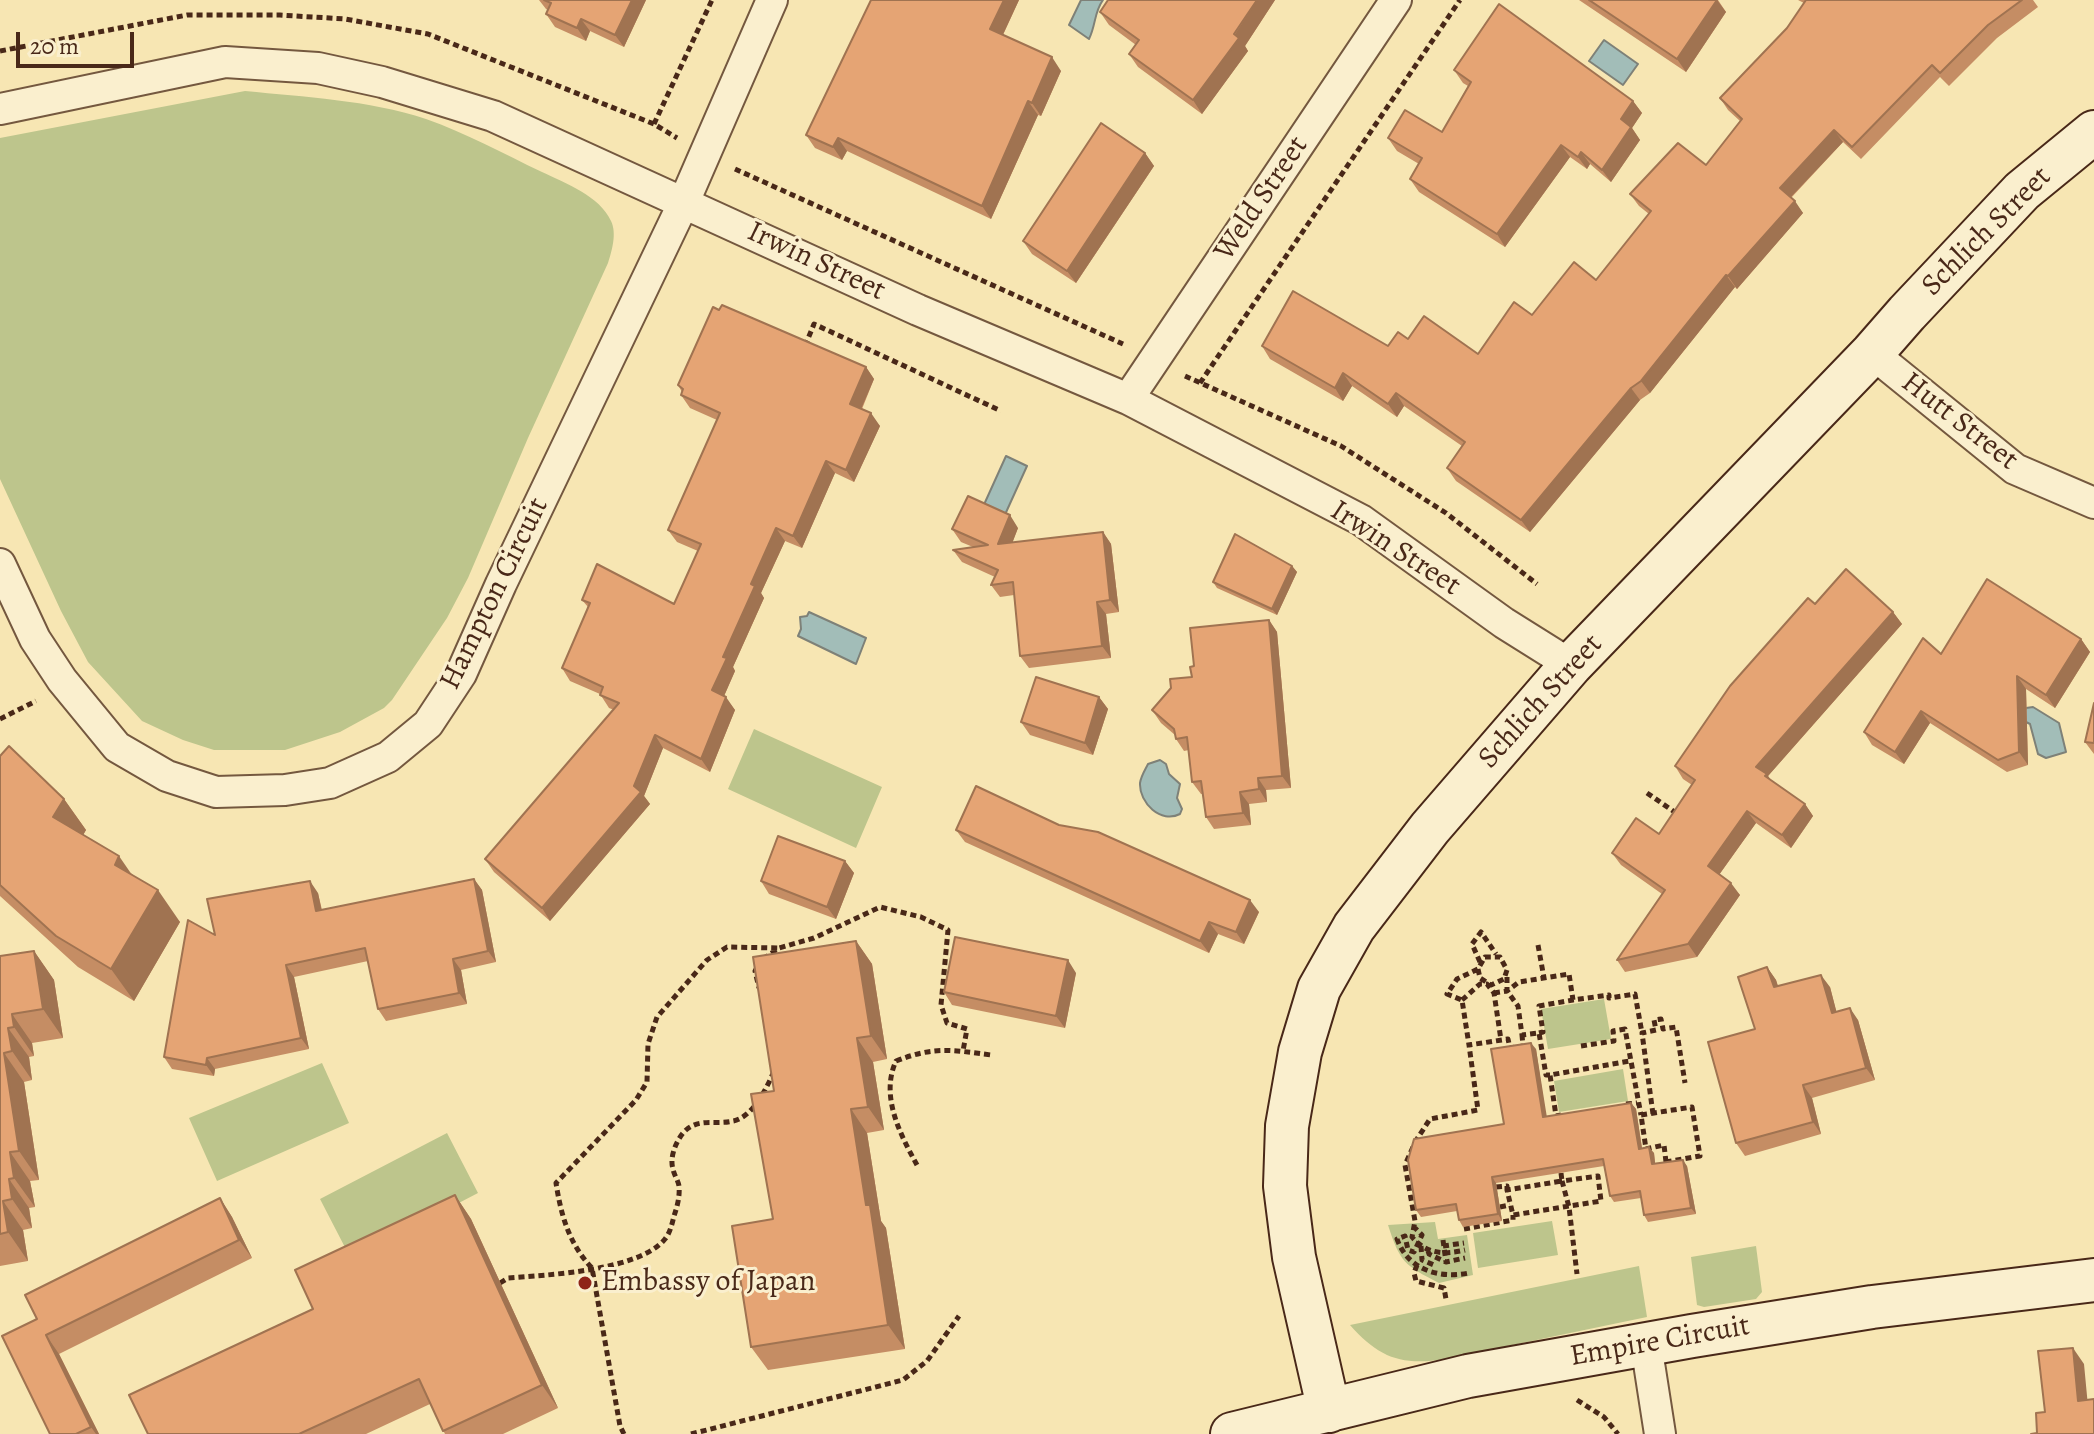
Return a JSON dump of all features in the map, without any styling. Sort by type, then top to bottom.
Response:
[{"type":"street","name":"Hampton Circuit","points":[[0,564],[35,639],[62,680],[117,747],[167,776],[216,792],[285,790],[330,783],[388,757],[428,724],[461,674],[684,202],[772,0]]},
{"type":"street","name":"Weld Street","points":[[1128,399],[1396,0]]},
{"type":"street","name":"Irwin Street","points":[[0,109],[225,62],[318,68],[382,82],[493,116],[918,310],[1128,399],[1361,520],[1504,623],[1571,665]]},
{"type":"street","name":"Schlich Street","points":[[1329,1411],[1294,1257],[1285,1186],[1287,1126],[1300,1052],[1319,989],[1354,927],[1430,828],[1571,665],[1872,353],[2022,191],[2094,132]]},
{"type":"street","name":"Hutt Street","points":[[1872,353],[2015,469],[2094,503]]},
{"type":"street","name":"Empire Circuit","points":[[1232,1434],[1468,1376],[1646,1344],[1803,1317],[2094,1280]]},
{"type":"street","points":[[1646,1344],[1660,1434]]},
{"type":"path","points":[[654,124],[712,0]]},
{"type":"path","points":[[1200,383],[1460,0]]},
{"type":"path","points":[[803,351],[814,324],[1001,411]]},
{"type":"path","points":[[1647,793],[1686,819]]},
{"type":"path","points":[[624,1434],[620,1426],[592,1268],[580,1255],[561,1215],[556,1183],[636,1100],[647,1082],[648,1044],[657,1017],[707,960],[727,947],[779,948],[814,938],[880,907],[921,917],[948,930],[941,1005],[947,1023],[967,1029],[963,1051]]},
{"type":"path","points":[[1469,1045],[1508,1039],[1510,1048],[1523,1046],[1518,1006],[1507,991],[1507,965],[1481,932],[1472,944],[1480,978],[1494,993],[1501,1040]]},
{"type":"path","points":[[1538,945],[1544,978]]},
{"type":"path","points":[[761,995],[755,971],[760,961],[779,948]]},
{"type":"path","points":[[1462,1000],[1447,994],[1457,979],[1479,965],[1485,957],[1497,955]]},
{"type":"path","points":[[1494,993],[1507,991],[1516,983],[1569,974],[1573,1000]]},
{"type":"path","points":[[1462,1000],[1473,989],[1500,983],[1507,975]]},
{"type":"path","points":[[1522,1035],[1543,1032],[1539,1006],[1635,994],[1653,1114]]},
{"type":"path","points":[[1462,1000],[1478,1110],[1430,1119],[1405,1165],[1415,1221],[1412,1237],[1437,1260],[1446,1262],[1465,1258]]},
{"type":"path","points":[[1642,1033],[1656,1030],[1654,1020],[1661,1019],[1663,1029],[1676,1027],[1685,1083]]},
{"type":"path","points":[[1581,1046],[1614,1041],[1613,1031],[1625,1029],[1646,1149],[1664,1145],[1666,1165],[1700,1156],[1692,1107],[1641,1115]]},
{"type":"path","points":[[1539,1033],[1545,1076],[1556,1116],[1569,1114]]},
{"type":"path","points":[[917,1165],[899,1133],[891,1099],[890,1073],[896,1061],[915,1053],[944,1048],[991,1055]]},
{"type":"path","points":[[1545,1076],[1630,1061]]},
{"type":"path","points":[[500,1283],[508,1278],[592,1268],[641,1257],[665,1239],[679,1193],[672,1156],[680,1137],[696,1124],[742,1119],[757,1102],[776,1068]]},
{"type":"path","points":[[1545,1105],[1554,1103]]},
{"type":"path","points":[[1623,1105],[1637,1103]]},
{"type":"path","points":[[1561,1173],[1569,1207],[1577,1274]]},
{"type":"path","points":[[1507,1190],[1598,1176],[1601,1201],[1513,1215]]},
{"type":"path","points":[[1464,1229],[1513,1220],[1507,1186],[1496,1187]]},
{"type":"path","points":[[1500,1207],[1510,1205]]},
{"type":"path","points":[[1420,1245],[1411,1252],[1405,1236],[1397,1239],[1402,1251],[1417,1265],[1443,1276],[1469,1273]]},
{"type":"path","points":[[1420,1245],[1422,1260],[1434,1265]]},
{"type":"path","points":[[1428,1250],[1443,1246],[1464,1247]]},
{"type":"path","points":[[1443,1246],[1446,1262]]},
{"type":"path","points":[[1417,1265],[1414,1273],[1416,1281],[1430,1286],[1440,1285],[1444,1288],[1446,1299]]},
{"type":"path","points":[[691,1434],[903,1380],[927,1361],[959,1316]]},
{"type":"green space","points":[[245,91],[359,103],[426,119],[581,191],[606,212],[614,231],[608,263],[468,578],[447,618],[384,708],[340,732],[285,750],[214,750],[142,721],[88,662],[0,479],[0,138]]},
{"type":"green space","points":[[754,729],[882,787],[856,848],[728,789]]},
{"type":"green space","points":[[1604,999],[1611,1039],[1548,1049],[1541,1009]]},
{"type":"green space","points":[[322,1063],[349,1123],[217,1181],[189,1118]]},
{"type":"green space","points":[[1623,1069],[1628,1101],[1559,1112],[1554,1081]]},
{"type":"green space","points":[[447,1133],[478,1193],[351,1259],[320,1199]]},
{"type":"green space","points":[[1552,1221],[1558,1255],[1478,1268],[1473,1233]]},
{"type":"green space","points":[[1435,1222],[1438,1239],[1467,1235],[1473,1275],[1439,1283],[1418,1272],[1400,1255],[1388,1225]]},
{"type":"green space","points":[[1756,1246],[1762,1292],[1756,1299],[1704,1307],[1697,1305],[1691,1257]]},
{"type":"green space","points":[[1639,1266],[1647,1317],[1445,1359],[1416,1361],[1392,1357],[1371,1345],[1350,1325]]},
{"type":"water","points":[[1081,0],[1103,0],[1089,39],[1069,25]]},
{"type":"water","points":[[1604,40],[1638,64],[1623,85],[1589,61]]},
{"type":"water","points":[[1006,456],[1027,466],[1003,519],[982,509]]},
{"type":"water","points":[[809,612],[866,638],[856,664],[798,636],[800,617],[807,616]]},
{"type":"water","points":[[2033,707],[2059,723],[2066,752],[2046,758],[2038,754],[2030,724],[2020,719],[2026,708]]},
{"type":"water","points":[[1160,760],[1180,784],[1177,798],[1182,809],[1180,814],[1159,814],[1143,798],[1141,780],[1148,764]]},
{"type":"building","points":[[544,0],[632,0],[615,35],[581,19],[577,28],[546,14],[551,3]]},
{"type":"building","points":[[871,0],[1004,0],[990,29],[1052,57],[1032,103],[1028,101],[982,206],[838,138],[833,147],[806,135]]},
{"type":"building","points":[[1108,0],[1257,0],[1234,34],[1239,38],[1193,100],[1129,54],[1139,40],[1100,12]]},
{"type":"building","points":[[1589,0],[1717,0],[1677,59]]},
{"type":"building","points":[[1806,0],[2022,0],[1988,25],[1940,73],[1932,65],[1852,147],[1834,130],[1780,188],[1795,201],[1726,275],[1641,381],[1631,388],[1521,520],[1447,468],[1465,442],[1396,393],[1388,404],[1343,373],[1335,388],[1262,346],[1293,291],[1388,346],[1398,332],[1408,339],[1424,316],[1478,354],[1514,302],[1532,315],[1574,262],[1596,280],[1651,211],[1630,194],[1678,143],[1706,165],[1742,119],[1720,98],[1787,28]]},
{"type":"building","points":[[1499,4],[1633,101],[1621,119],[1631,127],[1602,170],[1581,152],[1578,157],[1561,145],[1497,234],[1410,179],[1422,158],[1388,138],[1405,110],[1442,132],[1471,82],[1454,70]]},
{"type":"building","points":[[1101,123],[1145,153],[1067,271],[1023,241]]},
{"type":"building","points":[[722,305],[866,367],[850,404],[871,413],[846,470],[826,461],[793,536],[776,528],[751,584],[755,586],[723,657],[727,658],[712,690],[726,697],[701,759],[655,735],[634,786],[641,792],[542,908],[485,859],[619,703],[600,695],[603,687],[562,668],[590,603],[582,600],[597,564],[674,604],[701,544],[668,530],[720,413],[681,395],[683,389],[678,385],[713,307],[719,310]]},
{"type":"building","points":[[968,496],[1010,515],[998,544],[1103,532],[1110,600],[1097,602],[1102,646],[1020,656],[1013,582],[991,585],[998,570],[953,550],[988,545],[952,529]]},
{"type":"building","points":[[1235,534],[1292,566],[1272,609],[1213,582]]},
{"type":"building","points":[[1846,569],[1893,612],[1756,767],[1805,804],[1782,835],[1747,811],[1708,866],[1731,883],[1688,944],[1617,960],[1665,890],[1612,853],[1636,818],[1659,834],[1695,780],[1675,766],[1730,686],[1808,598],[1815,604]]},
{"type":"building","points":[[1987,579],[2081,639],[2046,695],[2017,676],[2019,752],[1998,760],[1921,711],[1895,752],[1864,732],[1923,638],[1941,654]]},
{"type":"building","points":[[1269,620],[1282,776],[1258,778],[1259,789],[1240,792],[1243,813],[1206,817],[1201,781],[1192,782],[1187,737],[1176,739],[1174,729],[1152,710],[1171,688],[1170,679],[1192,677],[1190,667],[1194,666],[1190,628]]},
{"type":"building","points":[[1036,677],[1099,697],[1085,743],[1021,722]]},
{"type":"building","points":[[2094,703],[2094,743],[2085,742]]},
{"type":"building","points":[[9,746],[64,799],[53,817],[119,856],[115,865],[158,890],[111,969],[56,936],[0,885],[0,756]]},
{"type":"building","points":[[976,786],[1059,825],[1098,832],[1250,900],[1236,932],[1209,922],[1200,941],[956,830]]},
{"type":"building","points":[[778,836],[845,861],[827,907],[761,881]]},
{"type":"building","points":[[474,879],[488,951],[453,959],[459,993],[378,1009],[365,948],[286,965],[301,1038],[207,1058],[206,1065],[164,1057],[188,920],[215,935],[207,899],[310,881],[316,911]]},
{"type":"building","points":[[955,937],[1068,960],[1056,1016],[944,992]]},
{"type":"building","points":[[856,941],[871,1036],[857,1038],[868,1107],[851,1109],[866,1205],[870,1205],[888,1325],[751,1347],[732,1226],[773,1219],[751,1094],[774,1091],[753,957]]},
{"type":"building","points":[[34,951],[43,1009],[12,1014],[14,1027],[8,1028],[12,1051],[4,1053],[19,1151],[10,1152],[14,1178],[9,1179],[12,1199],[3,1201],[8,1232],[0,1234],[0,956]]},
{"type":"building","points":[[1767,967],[1774,987],[1821,975],[1832,1013],[1850,1008],[1866,1068],[1803,1085],[1813,1122],[1736,1143],[1708,1042],[1755,1029],[1738,977]]},
{"type":"building","points":[[1531,1043],[1543,1117],[1631,1103],[1639,1149],[1649,1147],[1652,1164],[1683,1160],[1691,1208],[1644,1215],[1640,1191],[1610,1196],[1603,1159],[1492,1177],[1498,1214],[1459,1220],[1456,1204],[1416,1210],[1408,1160],[1414,1139],[1504,1124],[1491,1049]]},
{"type":"building","points":[[455,1195],[542,1385],[443,1431],[419,1379],[299,1434],[148,1434],[129,1395],[313,1309],[295,1270]]},
{"type":"building","points":[[220,1198],[239,1240],[46,1335],[91,1427],[76,1434],[50,1434],[2,1336],[37,1319],[25,1295]]},
{"type":"building","points":[[2073,1348],[2078,1401],[2094,1399],[2094,1434],[2031,1434],[2037,1433],[2036,1413],[2045,1412],[2038,1351]]},
{"type":"place","name":"Embassy of Japan","points":[[585,1283]]}]
